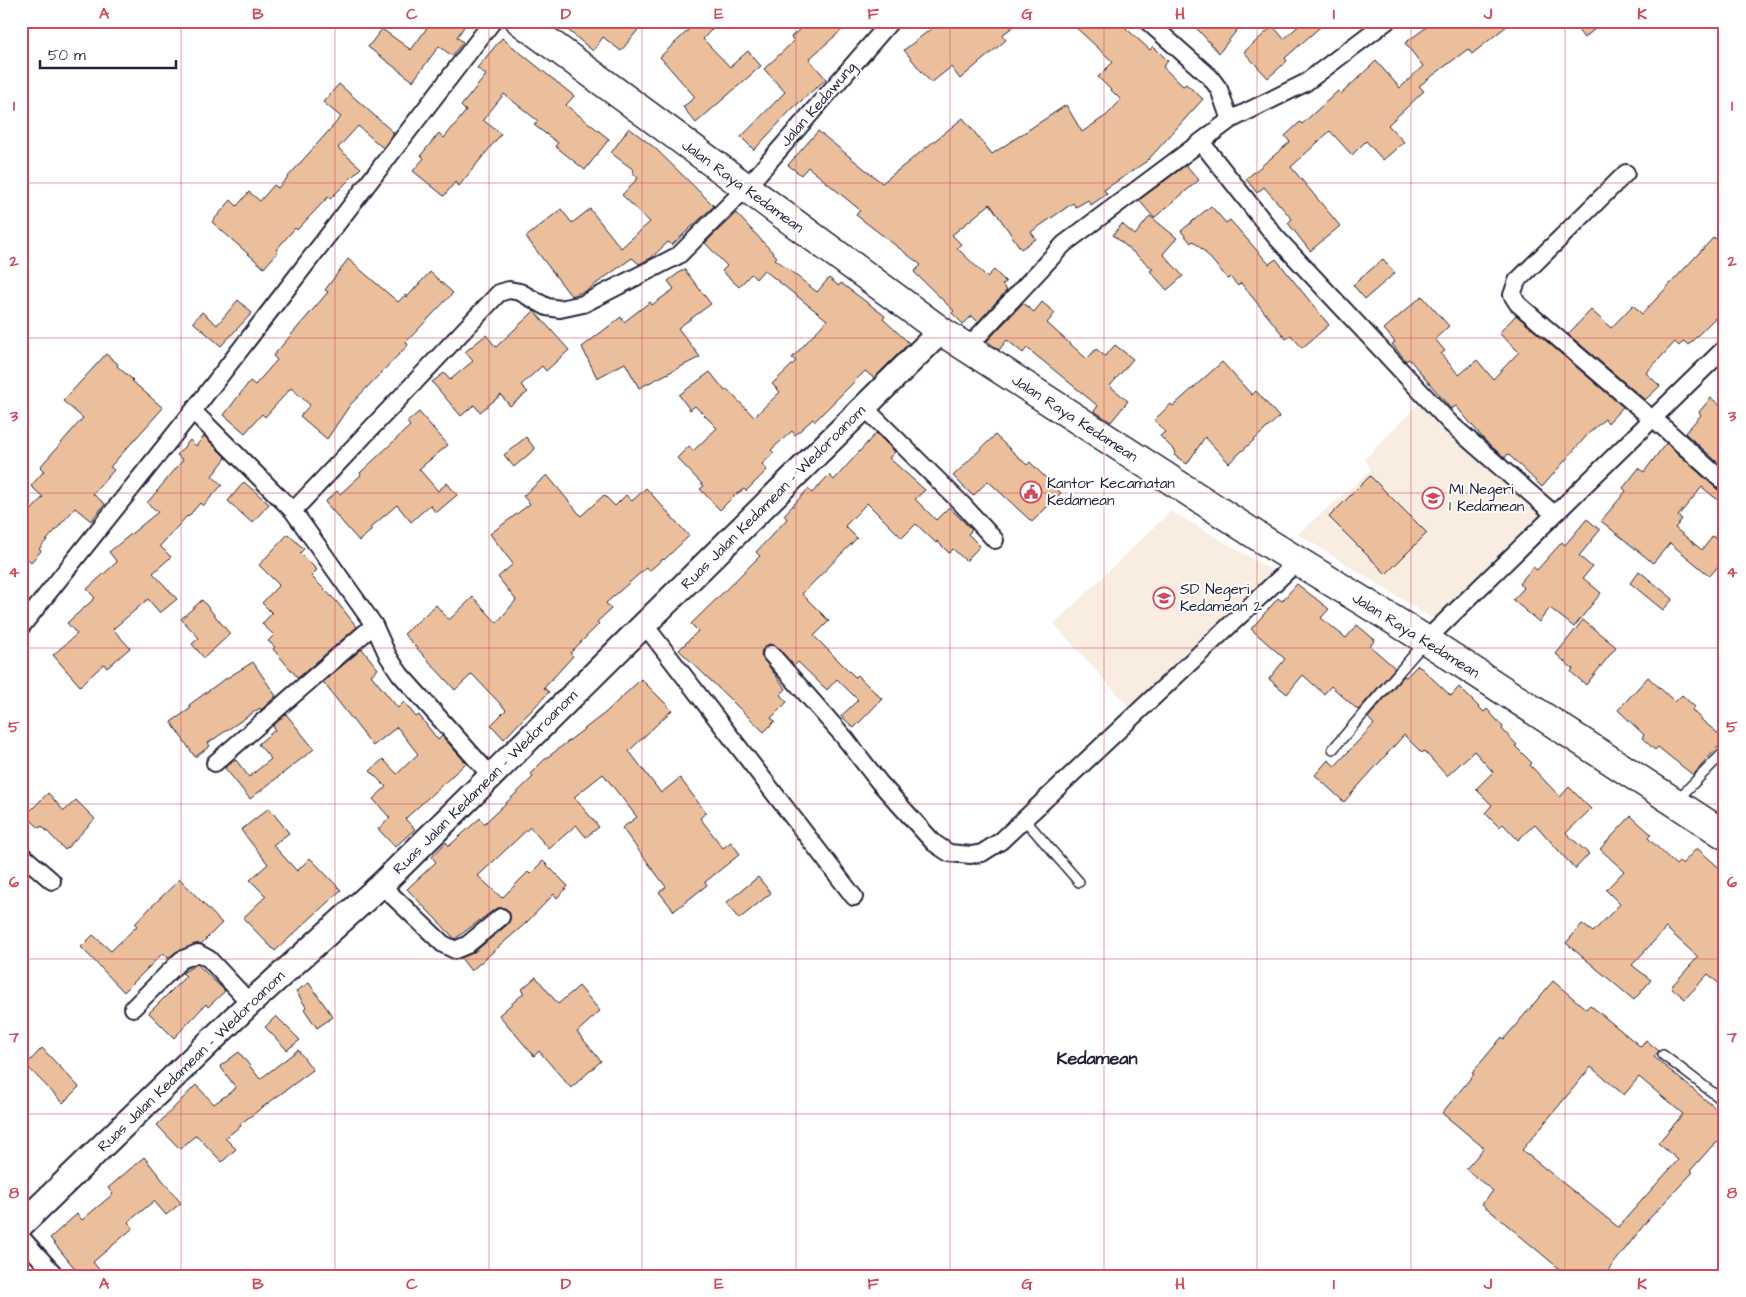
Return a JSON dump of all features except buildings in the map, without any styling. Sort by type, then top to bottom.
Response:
[{"type":"highway","name":"Jalan Raya Kedamean","points":[[520,21],[941,331],[1298,561],[1426,640],[1725,836]]},
{"type":"main road","name":"Ruas Jalan Kedamean - Wedoroanom","points":[[21,1225],[250,1003],[381,885],[941,331]]},
{"type":"street","points":[[21,626],[193,411],[493,21]]},
{"type":"street","name":"Jalan Kedawung","points":[[293,511],[499,293],[509,290],[520,292],[547,307],[560,309],[583,304],[679,256],[746,188],[891,21]]},
{"type":"street","points":[[1147,21],[1210,77],[1219,89],[1230,120]]},
{"type":"street","points":[[967,348],[1064,244],[1230,120],[1305,83],[1387,21]]},
{"type":"street","points":[[1201,142],[1275,236],[1451,424],[1554,514]]},
{"type":"street","points":[[1626,173],[1517,281],[1512,295],[1518,304],[1653,418],[1725,483]]},
{"type":"street","points":[[1426,640],[1725,348]]},
{"type":"street","points":[[864,407],[962,504],[995,540]]},
{"type":"street","points":[[193,411],[293,511],[374,625],[388,656],[400,674],[491,776]]},
{"type":"street","points":[[771,654],[844,737],[879,782],[934,843],[949,853],[971,855],[982,853],[1001,841],[1025,820],[1298,561]]},
{"type":"street","points":[[644,624],[854,897]]},
{"type":"street","points":[[215,763],[374,625]]},
{"type":"street","points":[[21,854],[52,881]]},
{"type":"street","points":[[381,885],[443,944],[455,950],[467,945],[501,917]]},
{"type":"street","points":[[133,1008],[181,960],[198,953],[209,959],[250,1003]]},
{"type":"street","points":[[21,1237],[56,1276]]},
{"type":"lane","points":[[1333,749],[1426,640]]},
{"type":"lane","points":[[1674,803],[1725,751]]},
{"type":"lane","points":[[1025,820],[1080,882]]},
{"type":"lane","points":[[1663,1055],[1725,1102]]},
{"type":"shaded area","name":"MI Negeri 1 Kedamean","points":[[1427,395],[1555,527],[1451,630],[1298,534],[1371,470],[1365,459]]},
{"type":"shaded area","name":"SD Negeri Kedamean 2","points":[[1171,511],[1275,572],[1129,707],[1054,624]]},
{"type":"place","name":"Kantor Kecamatan Kedamean","points":[[1031,492]]},
{"type":"place","name":"MI Negeri 1 Kedamean","points":[[1433,498]]},
{"type":"place","name":"SD Negeri Kedamean 2","points":[[1164,598]]},
{"type":"district","name":"Kedamean","points":[[1097,1058]]}]
